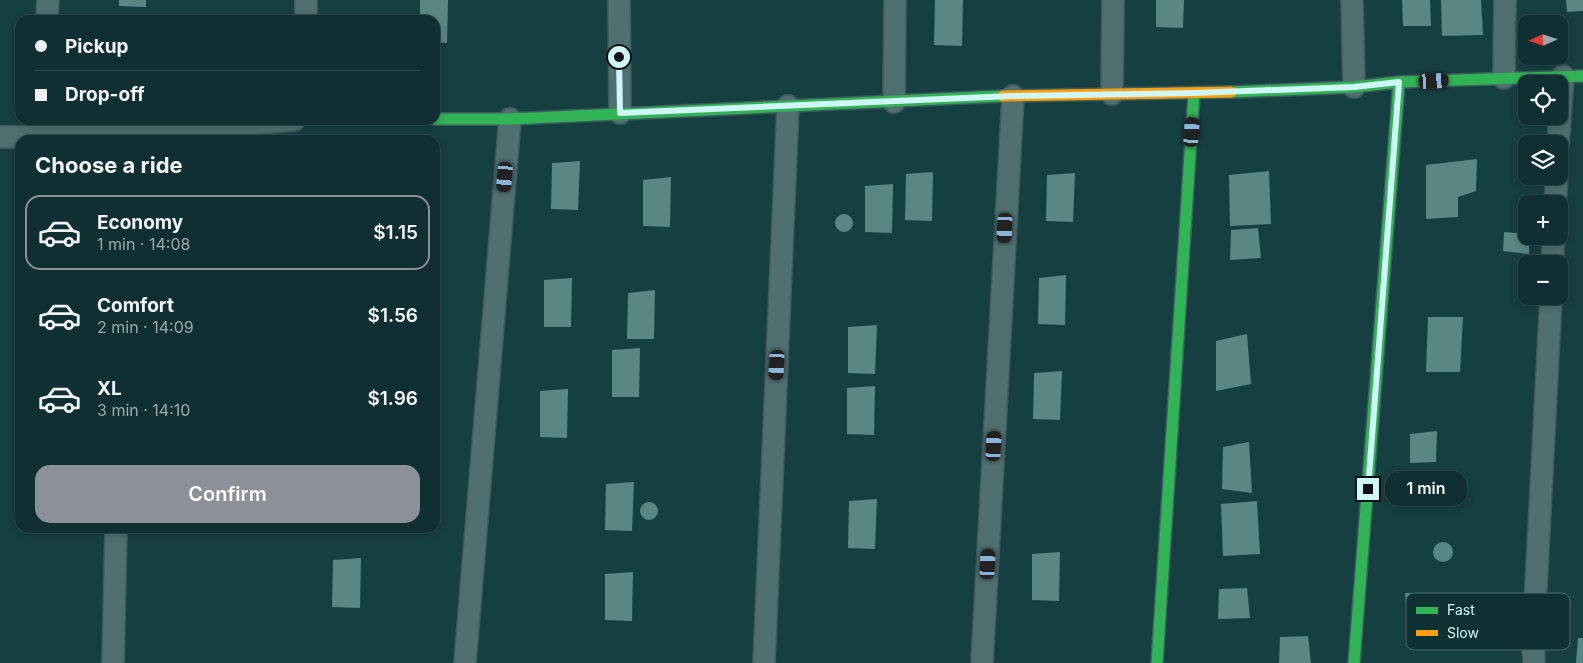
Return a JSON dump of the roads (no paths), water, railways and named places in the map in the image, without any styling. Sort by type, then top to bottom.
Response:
[{"type":"street","points":[[47,15],[48,0]]},
{"type":"street","points":[[306,0],[306,15]]},
{"type":"street","points":[[619,0],[620,113]]},
{"type":"street","points":[[894,102],[895,0]]},
{"type":"street","points":[[1112,94],[1113,0]]},
{"type":"street","points":[[1352,0],[1354,87]]},
{"type":"street","points":[[1504,78],[1505,0]]},
{"type":"street","points":[[440,119],[510,119],[1012,96],[1194,93],[1354,87],[1399,82],[1573,76],[1560,135]]},
{"type":"street","points":[[1354,663],[1399,82]]},
{"type":"street","points":[[1157,663],[1194,93]]},
{"type":"street","points":[[982,663],[1012,96]]},
{"type":"street","points":[[764,663],[788,106]]},
{"type":"street","points":[[465,663],[510,119]]},
{"type":"street","points":[[152,135],[247,125]]},
{"type":"street","points":[[0,137],[43,128],[100,135]]},
{"type":"street","points":[[1536,593],[1551,305]]},
{"type":"street","points":[[113,663],[116,533]]},
{"type":"street","points":[[1533,650],[1534,663]]}]
